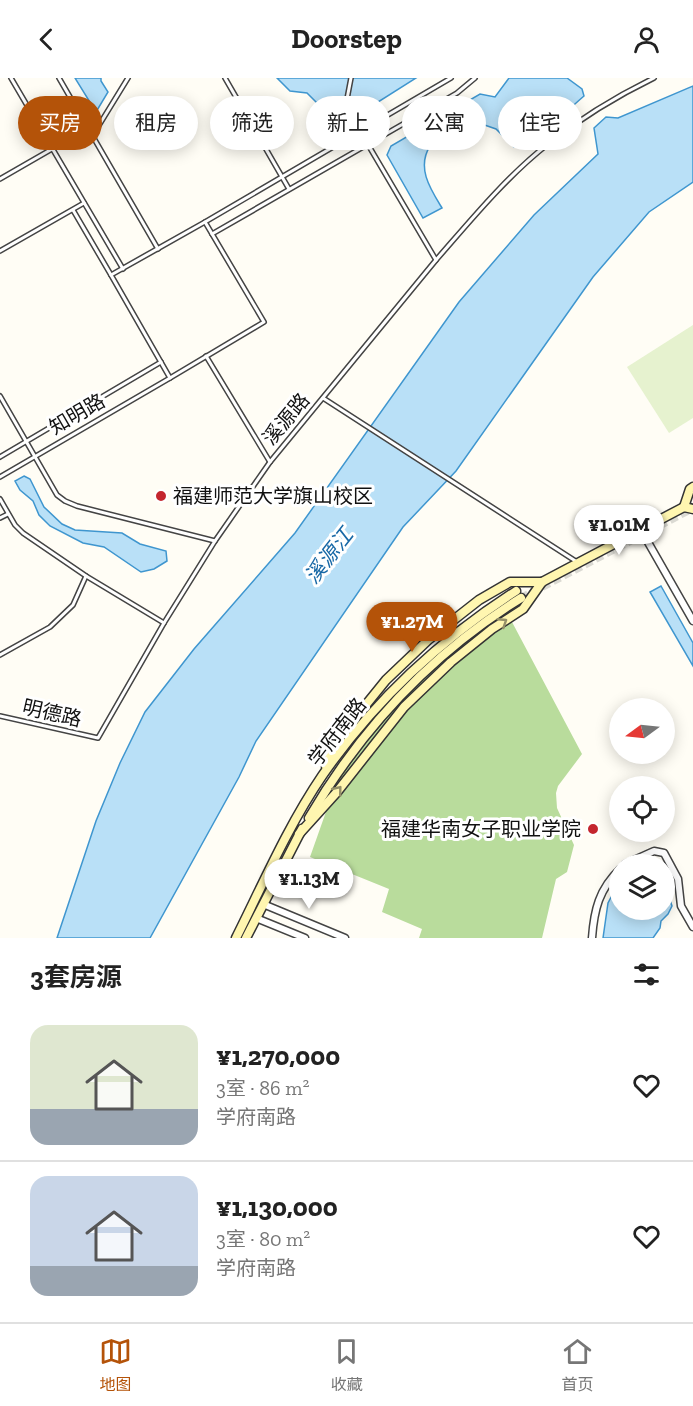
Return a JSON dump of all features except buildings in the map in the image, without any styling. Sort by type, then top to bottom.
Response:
[{"type":"main road","points":[[322,777],[335,743],[386,680],[428,640],[479,600],[510,582],[542,582],[641,530],[689,508],[690,489],[693,487]]},
{"type":"main road","points":[[299,834],[337,792],[404,708],[451,662],[492,629],[523,609],[542,582]]},
{"type":"main road","name":"学府南路","points":[[236,938],[291,829],[322,777],[356,732],[394,688],[437,648],[482,613],[519,595],[443,654],[399,694],[330,782],[299,834],[246,938]]},
{"type":"street","points":[[641,530],[693,621]]},
{"type":"street","points":[[647,854],[654,851],[665,854]]},
{"type":"street","points":[[675,873],[678,879],[681,906],[693,927]]},
{"type":"street","points":[[592,938],[598,898],[609,880]]},
{"type":"street","points":[[263,904],[345,938]]},
{"type":"street","points":[[256,918],[305,938]]},
{"type":"lane","points":[[10,78],[21,96]]},
{"type":"lane","points":[[58,78],[69,96]]},
{"type":"lane","points":[[102,120],[128,78]]},
{"type":"lane","points":[[225,78],[289,189]]},
{"type":"lane","points":[[348,96],[351,78]]},
{"type":"lane","points":[[390,114],[451,78]]},
{"type":"lane","points":[[390,131],[457,93],[475,78]]},
{"type":"lane","name":"溪源路","points":[[98,738],[164,623],[215,541],[270,462],[436,260],[490,198],[548,144],[611,101],[654,78]]},
{"type":"lane","points":[[0,179],[49,150]]},
{"type":"lane","points":[[53,150],[123,269]]},
{"type":"lane","points":[[100,150],[158,249]]},
{"type":"lane","points":[[111,275],[328,150]]},
{"type":"lane","points":[[205,222],[212,234],[357,150]]},
{"type":"lane","points":[[372,150],[436,260]]},
{"type":"lane","points":[[0,251],[84,202]]},
{"type":"lane","points":[[72,209],[170,378]]},
{"type":"lane","name":"知明路","points":[[0,477],[264,322],[212,234]]},
{"type":"lane","points":[[206,356],[270,462]]},
{"type":"lane","name":"知明路","points":[[0,456],[161,362]]},
{"type":"lane","points":[[0,396],[57,495],[76,506],[215,541]]},
{"type":"lane","points":[[323,399],[579,563]]},
{"type":"lane","points":[[0,499],[23,533],[87,576],[164,623]]},
{"type":"lane","points":[[0,519],[8,514]]},
{"type":"lane","points":[[0,655],[50,627],[72,605],[87,576]]},
{"type":"lane","name":"明德路","points":[[0,716],[98,738]]},
{"type":"green space","points":[[693,325],[693,418],[669,433],[627,367]]},
{"type":"green space","points":[[512,622],[582,754],[558,786],[556,793],[557,808],[574,845],[567,872],[556,879],[542,938],[419,938],[422,929],[382,912],[389,889],[310,857],[339,775],[398,698],[464,643]]},
{"type":"water","points":[[75,78],[101,78],[108,92],[102,102],[102,96],[86,96]]},
{"type":"water","points":[[277,78],[416,78],[388,96],[310,96],[307,93],[290,91]]},
{"type":"water","points":[[509,78],[567,78],[582,89],[584,96],[582,98],[582,96],[498,96],[498,131],[486,126],[486,96],[477,96],[480,94],[495,97]]},
{"type":"water","name":"溪源江","points":[[693,86],[693,182],[649,212],[593,277],[456,471],[403,527],[256,741],[239,777],[150,938],[57,938],[96,821],[120,763],[145,712],[194,649],[295,533],[459,302],[534,215],[598,154],[594,128],[606,117],[618,118]]},
{"type":"water","points":[[402,140],[402,150],[428,150],[424,162],[425,171],[442,208],[423,218],[387,155],[391,146]]},
{"type":"water","points":[[24,476],[30,479],[44,507],[62,524],[75,530],[122,533],[140,544],[166,551],[167,561],[154,569],[141,572],[104,547],[83,543],[50,526],[39,515],[33,501],[20,490],[15,481]]},
{"type":"water","points":[[661,586],[693,643],[693,666],[650,592]]},
{"type":"water","points":[[609,901],[609,920],[662,920],[660,928],[653,938],[603,938]]},
{"type":"tunnel","points":[[521,598],[693,508]]},
{"type":"place","name":"福建师范大学旗山校区","points":[[161,496]]},
{"type":"place","name":"福建华南女子职业学院","points":[[593,829]]}]
